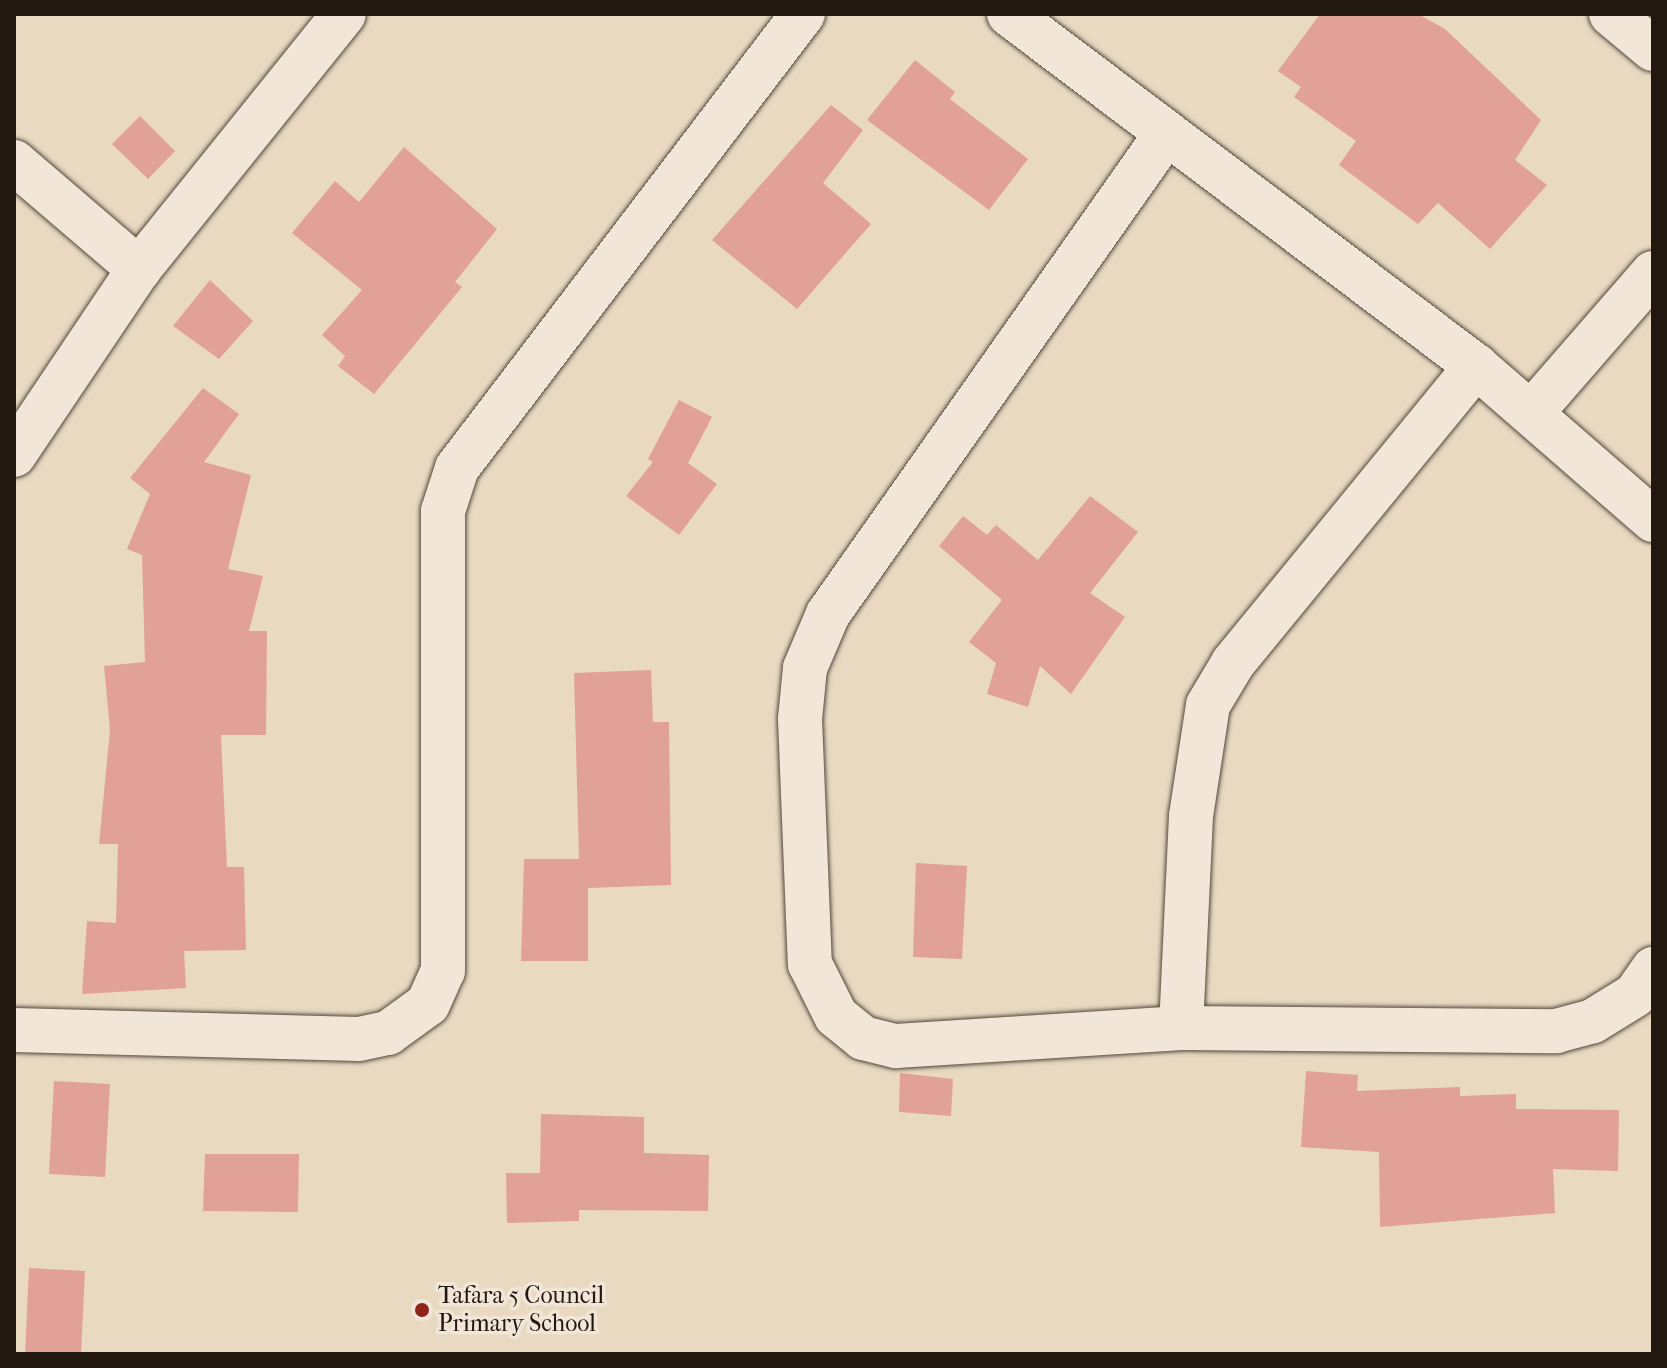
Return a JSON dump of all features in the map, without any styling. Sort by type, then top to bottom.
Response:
[{"type":"street","points":[[14,455],[139,269],[344,14]]},
{"type":"street","points":[[14,1030],[359,1039],[388,1033],[428,1004],[443,971],[443,511],[457,468],[803,14]]},
{"type":"street","points":[[1009,14],[1476,366],[1533,411],[1653,520]]},
{"type":"street","points":[[1611,14],[1653,49]]},
{"type":"street","points":[[1166,134],[828,614],[805,668],[800,719],[810,964],[836,1016],[863,1038],[896,1046],[1181,1028],[1556,1031],[1593,1021],[1635,995],[1653,969]]},
{"type":"street","points":[[14,162],[139,269]]},
{"type":"street","points":[[1533,411],[1653,273]]},
{"type":"street","points":[[1181,1028],[1191,816],[1208,705],[1233,663],[1476,366]]},
{"type":"building","points":[[1320,14],[1418,14],[1445,29],[1541,120],[1515,160],[1547,185],[1490,249],[1438,203],[1418,224],[1339,165],[1356,141],[1294,97],[1301,87],[1278,71]]},
{"type":"building","points":[[915,60],[955,92],[950,99],[1028,159],[989,210],[867,120]]},
{"type":"building","points":[[831,105],[863,130],[823,183],[871,224],[797,309],[712,240]]},
{"type":"building","points":[[140,116],[175,151],[148,179],[112,144]]},
{"type":"building","points":[[404,147],[497,229],[455,282],[462,287],[374,394],[338,366],[345,356],[322,335],[362,290],[292,233],[335,181],[359,202]]},
{"type":"building","points":[[210,280],[253,321],[219,359],[173,326]]},
{"type":"building","points":[[203,388],[239,414],[204,462],[251,475],[228,569],[263,576],[249,631],[267,631],[266,735],[221,735],[227,867],[244,867],[246,950],[184,951],[186,988],[82,994],[87,921],[116,923],[118,844],[99,844],[110,730],[104,666],[145,662],[142,555],[127,549],[150,494],[130,478]]},
{"type":"building","points":[[679,400],[712,417],[688,463],[717,484],[679,535],[626,496],[653,462],[648,459]]},
{"type":"building","points":[[1090,496],[1138,532],[1090,593],[1125,617],[1071,694],[1040,666],[1028,707],[987,694],[996,663],[969,642],[1002,600],[939,546],[963,516],[987,535],[996,525],[1038,560]]},
{"type":"building","points":[[651,670],[653,722],[669,722],[671,885],[588,888],[588,961],[521,961],[524,859],[579,859],[574,673]]},
{"type":"building","points":[[916,863],[967,866],[962,959],[913,957]]},
{"type":"building","points":[[1306,1071],[1358,1075],[1357,1091],[1460,1087],[1460,1096],[1516,1094],[1516,1109],[1619,1110],[1618,1171],[1553,1169],[1555,1213],[1380,1227],[1379,1152],[1301,1147]]},
{"type":"building","points":[[900,1073],[953,1079],[951,1116],[899,1112]]},
{"type":"building","points":[[54,1081],[110,1084],[105,1177],[49,1174]]},
{"type":"building","points":[[541,1114],[644,1117],[644,1153],[709,1155],[708,1211],[579,1210],[579,1221],[507,1223],[506,1173],[540,1173]]},
{"type":"building","points":[[205,1154],[299,1154],[298,1212],[203,1211]]},
{"type":"building","points":[[29,1268],[85,1271],[81,1354],[25,1354]]},
{"type":"place","name":"Tafara 5 Council Primary School","points":[[422,1310]]}]
